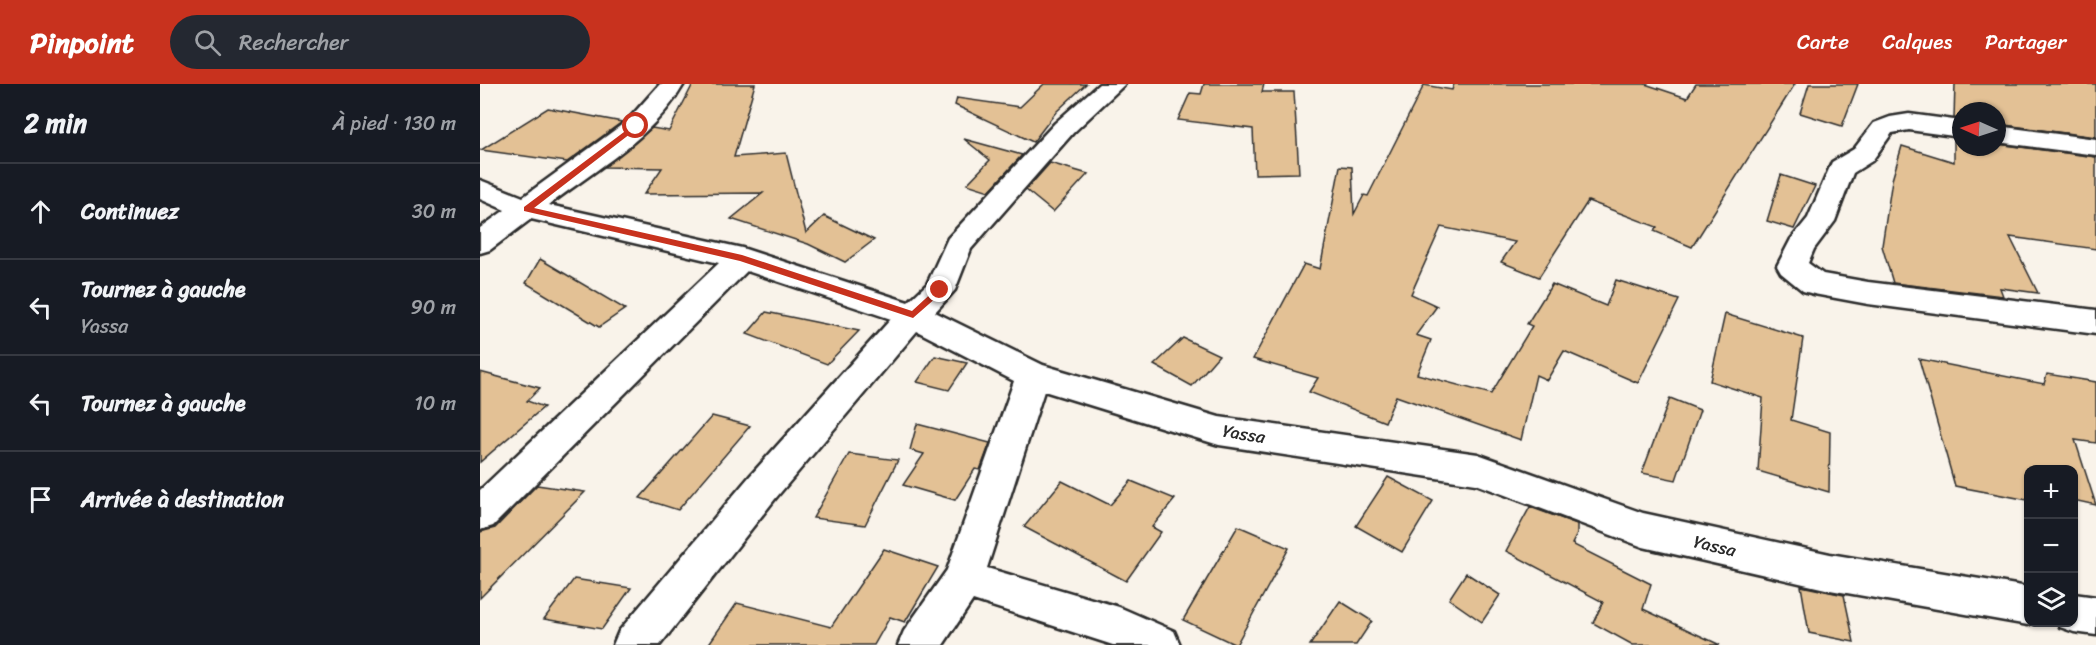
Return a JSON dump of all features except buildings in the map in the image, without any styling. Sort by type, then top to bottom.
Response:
[{"type":"street","points":[[480,243],[636,126],[665,96],[672,84]]},
{"type":"street","points":[[634,645],[762,488],[913,315],[940,290],[958,245],[1064,128],[1113,84]]},
{"type":"street","points":[[1952,128],[1905,122],[1883,128],[1860,161],[1840,168],[1821,221],[1801,246],[1792,266],[1814,283],[1868,293],[2096,322]]},
{"type":"street","points":[[2006,135],[2096,147]]},
{"type":"street","name":"Yassa","points":[[480,189],[527,209],[742,258],[913,315],[1033,375],[1219,431],[1478,470],[1643,530],[1830,572],[2024,605]]},
{"type":"street","points":[[480,514],[742,258]]},
{"type":"street","points":[[919,645],[964,579],[1033,375]]},
{"type":"street","points":[[964,579],[1119,627],[1159,645]]},
{"type":"street","points":[[2078,614],[2096,616]]},
{"type":"route","points":[[636,126],[527,209],[742,258],[913,315],[940,290]]}]
